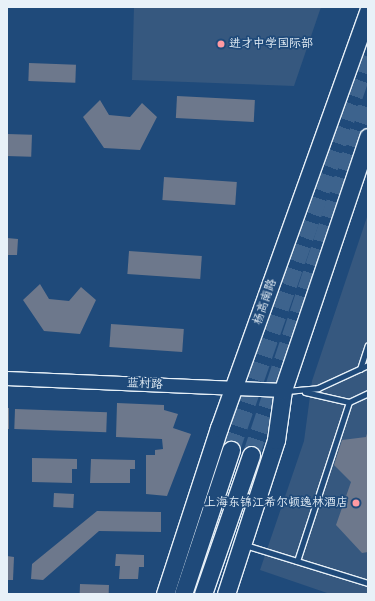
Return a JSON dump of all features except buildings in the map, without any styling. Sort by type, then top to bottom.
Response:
[{"type":"main road","name":"杨高南路","points":[[165,594],[235,388],[368,11]]},
{"type":"main road","points":[[226,594],[276,440],[283,390],[368,137]]},
{"type":"main road","points":[[184,594],[231,450]]},
{"type":"main road","points":[[203,594],[251,456]]},
{"type":"street","name":"蓝村路","points":[[7,378],[283,390]]},
{"type":"lane","points":[[360,369],[368,345]]},
{"type":"lane","points":[[300,391],[329,384],[368,365]]},
{"type":"lane","points":[[283,390],[300,391],[349,402],[368,393]]},
{"type":"lane","points":[[297,560],[349,402]]},
{"type":"lane","points":[[242,544],[297,560],[368,584]]},
{"type":"shaded area","name":"进才中学国际部","points":[[134,7],[321,7],[294,86],[132,80]]},
{"type":"shaded area","points":[[368,214],[368,594],[330,594],[260,570],[304,441],[312,381]]},
{"type":"tunnel","points":[[231,450],[368,56]]},
{"type":"tunnel","points":[[251,455],[368,101]]},
{"type":"place","name":"进才中学国际部","points":[[221,44]]},
{"type":"place","name":"上海东锦江希尔顿逸林酒店","points":[[356,503]]}]
